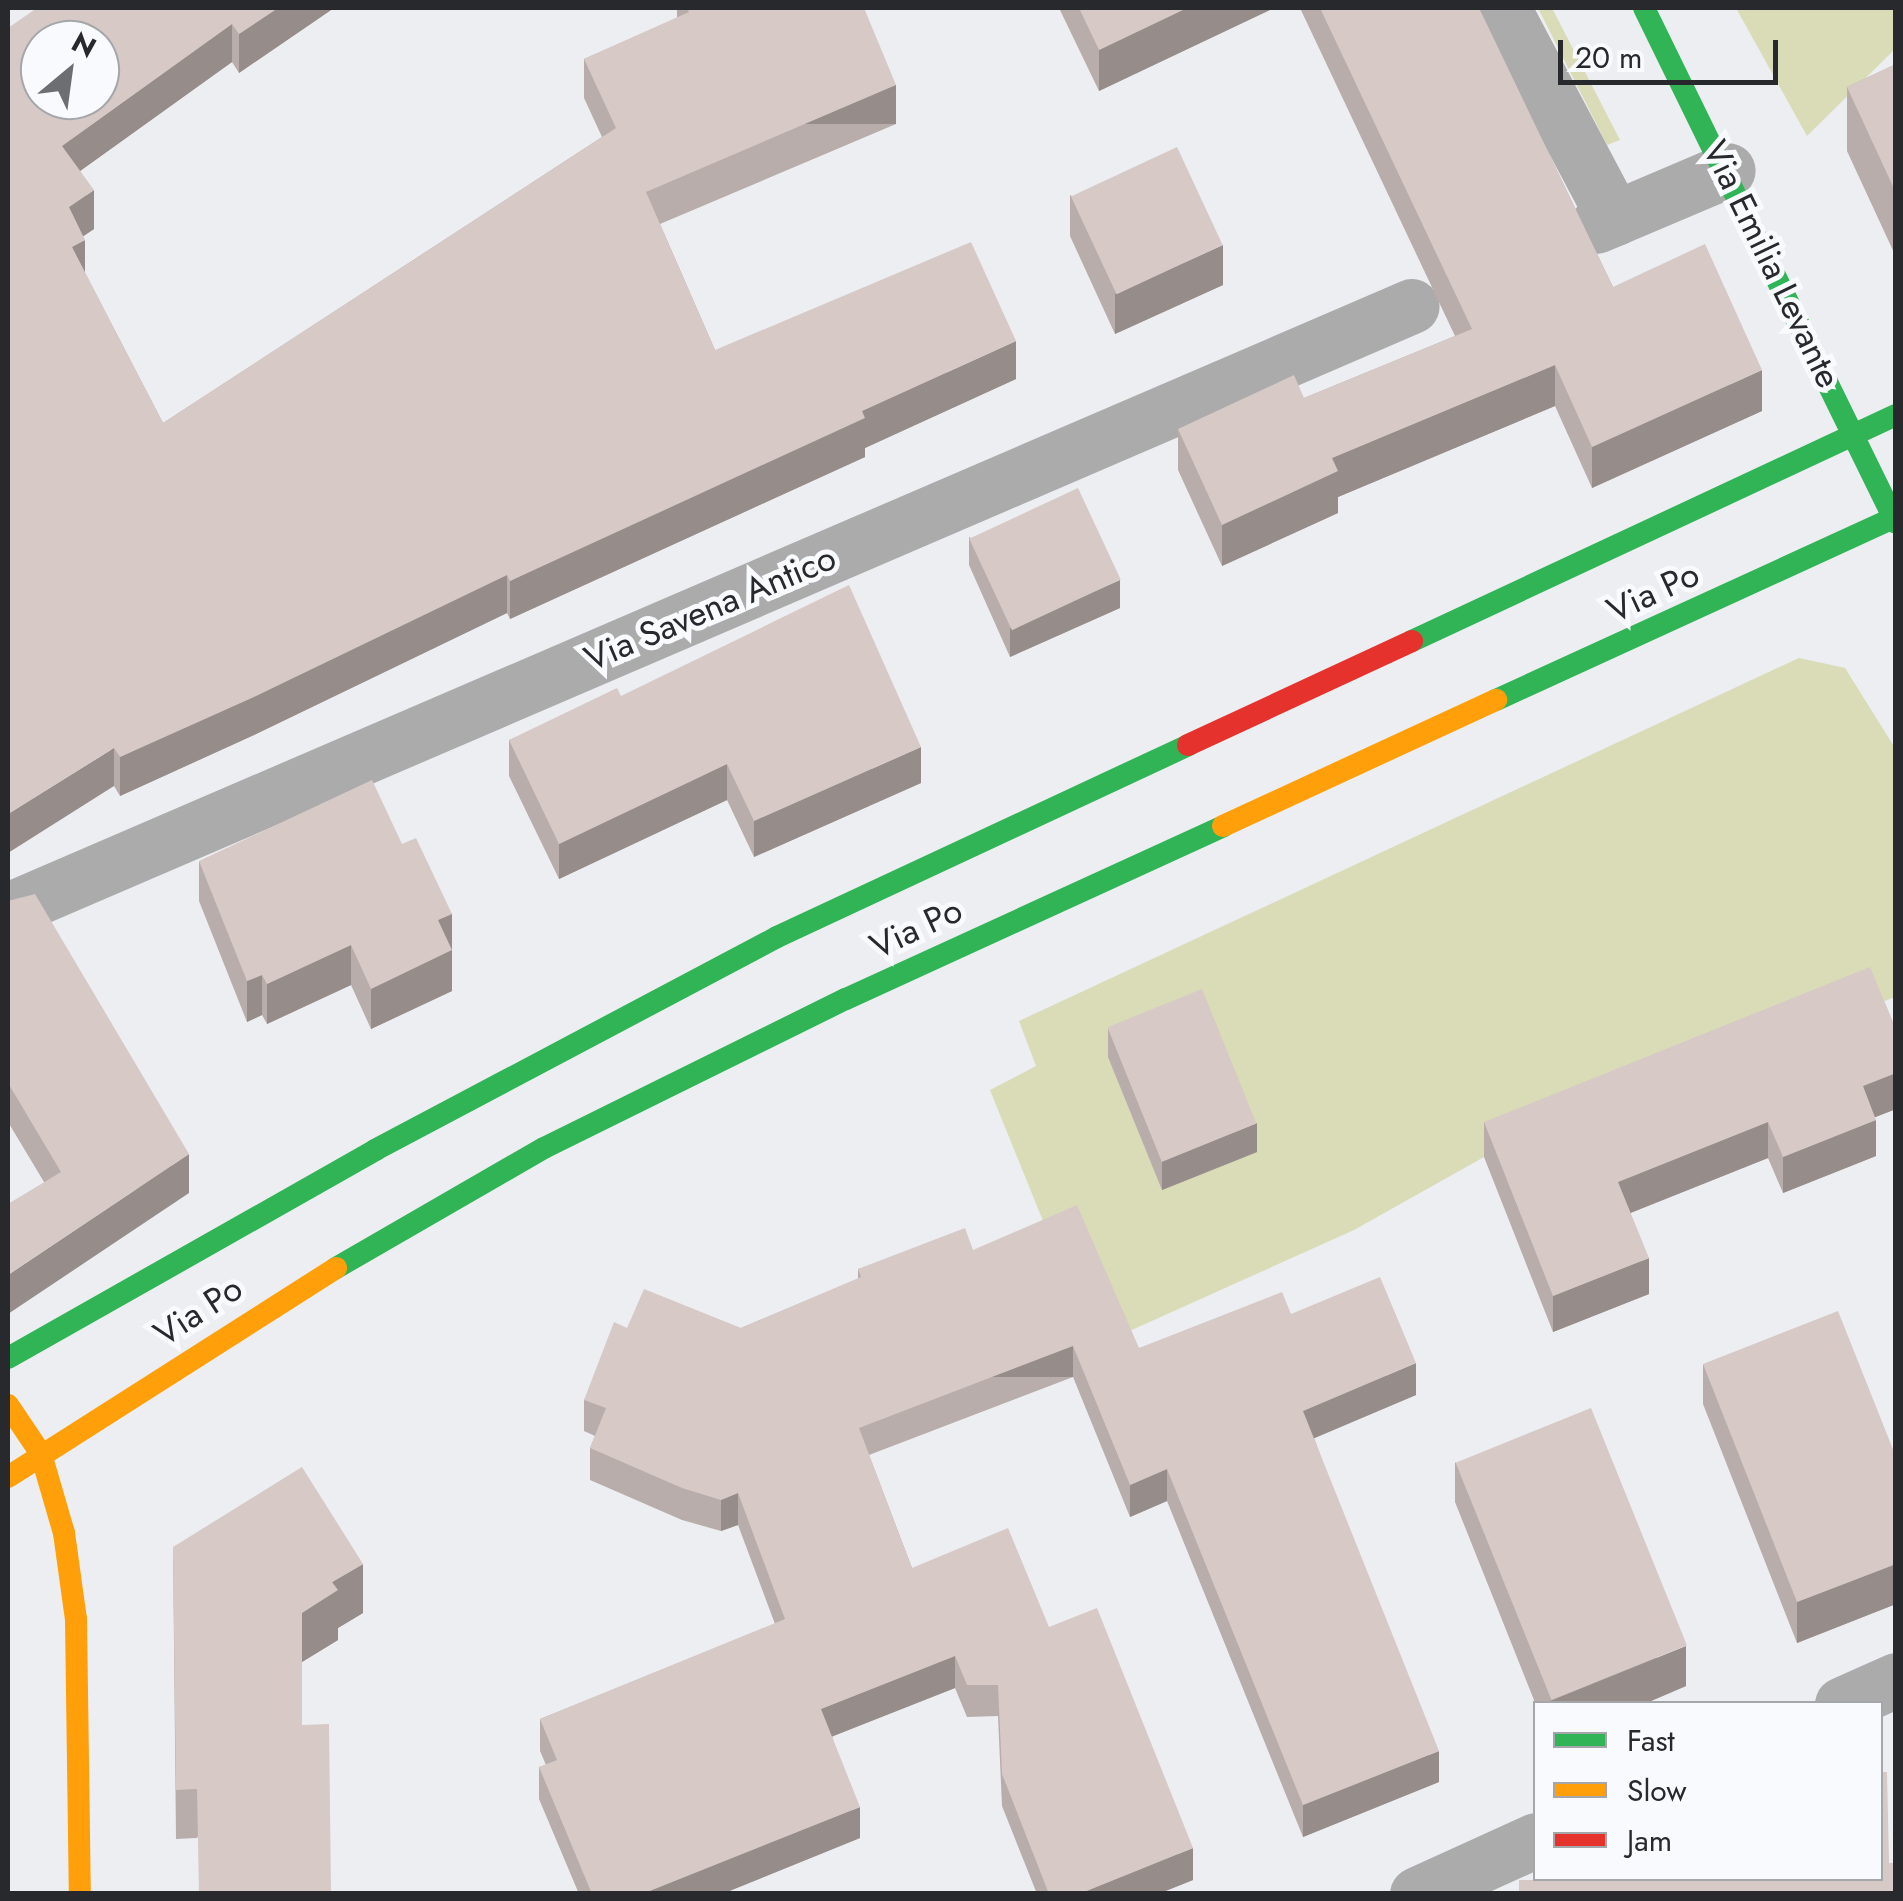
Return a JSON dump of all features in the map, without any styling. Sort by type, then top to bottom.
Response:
[{"type":"main road","name":"Via Emilia Levante","points":[[1644,8],[1728,170],[1895,519]]},
{"type":"main road","name":"Via Po","points":[[8,1358],[375,1150],[776,937],[1896,415]]},
{"type":"main road","name":"Via Po","points":[[8,1477],[258,1314],[562,1140],[846,999],[1895,519]]},
{"type":"main road","points":[[8,1405],[41,1454],[64,1533],[76,1618],[80,1894]]},
{"type":"street","points":[[1503,8],[1605,222],[1728,170]]},
{"type":"street","name":"Via Savena Antico","points":[[8,910],[1412,306]]},
{"type":"street","points":[[1849,1701],[1896,1680]]},
{"type":"street","points":[[1416,1894],[1533,1841]]},
{"type":"green space","points":[[1538,8],[1552,8],[1620,140],[1607,145]]},
{"type":"green space","points":[[1736,8],[1895,8],[1895,49],[1807,136]]},
{"type":"green space","points":[[1799,658],[1845,668],[1895,748],[1895,997],[1484,1157],[1354,1230],[1094,1347],[990,1090],[1036,1066],[1019,1021]]},
{"type":"building","points":[[37,8],[278,8],[239,34],[232,24],[120,104],[120,20],[20,20],[20,120],[98,120],[62,146],[94,190],[69,207],[85,240],[72,247],[163,423],[616,128],[584,59],[689,12],[687,8],[864,8],[896,85],[646,192],[715,350],[971,242],[1016,341],[862,411],[865,418],[510,581],[507,575],[254,697],[120,757],[114,748],[8,814],[8,28]]},
{"type":"building","points":[[1079,8],[1187,8],[1099,50]]},
{"type":"building","points":[[1320,8],[1479,8],[1613,287],[1705,244],[1762,370],[1592,447],[1555,365],[1332,458],[1338,471],[1222,525],[1178,429],[1294,375],[1304,398],[1472,329]]},
{"type":"building","points":[[1896,64],[1896,193],[1847,87]]},
{"type":"building","points":[[1177,147],[1223,245],[1117,294],[1071,196]]},
{"type":"building","points":[[1078,488],[1121,580],[1012,630],[969,539]]},
{"type":"building","points":[[849,585],[921,747],[754,821],[727,764],[559,844],[509,740],[617,688],[621,696]]},
{"type":"building","points":[[372,780],[402,844],[416,838],[452,914],[438,920],[452,950],[371,989],[351,945],[267,984],[262,975],[247,981],[199,861]]},
{"type":"building","points":[[35,894],[189,1154],[8,1275],[8,1204],[61,1172],[8,1083],[8,901]]},
{"type":"building","points":[[1870,967],[1896,1029],[1896,1073],[1863,1086],[1876,1120],[1783,1157],[1768,1122],[1618,1182],[1649,1258],[1553,1296],[1484,1122]]},
{"type":"building","points":[[1202,989],[1256,1123],[1162,1162],[1107,1027]]},
{"type":"building","points":[[1077,1205],[1139,1348],[1282,1292],[1291,1314],[1380,1277],[1416,1363],[1303,1411],[1439,1751],[1303,1805],[1167,1469],[1130,1485],[1073,1346],[859,1428],[912,1568],[1008,1528],[1049,1627],[1097,1608],[1193,1848],[1079,1894],[1049,1894],[1002,1774],[998,1685],[967,1685],[955,1656],[821,1709],[860,1807],[642,1894],[592,1894],[539,1767],[557,1760],[540,1719],[785,1619],[738,1493],[721,1500],[682,1488],[590,1448],[606,1408],[584,1400],[614,1322],[627,1328],[644,1289],[741,1328],[861,1277],[858,1269],[965,1228],[973,1250]]},
{"type":"building","points":[[1838,1311],[1896,1457],[1896,1564],[1797,1602],[1703,1364]]},
{"type":"building","points":[[1591,1408],[1687,1645],[1552,1700],[1456,1463]]},
{"type":"building","points":[[302,1467],[363,1564],[332,1582],[338,1590],[302,1613],[302,1725],[329,1724],[331,1894],[199,1894],[197,1789],[176,1790],[173,1547]]},
{"type":"building","points":[[1883,1772],[1887,1772],[1889,1863],[1896,1863],[1896,1894],[1519,1894],[1519,1880],[1883,1881]]},
{"type":"traffic: fast","points":[[1644,8],[1896,523]]},
{"type":"traffic: fast","points":[[1412,641],[1896,415]]},
{"type":"traffic: fast","points":[[1496,700],[1896,517]]},
{"type":"traffic: fast","points":[[8,1358],[375,1150],[777,937],[1188,745]]},
{"type":"traffic: fast","points":[[336,1268],[544,1148],[846,999],[1223,826]]},
{"type":"traffic: slow","points":[[1223,826],[1496,700]]},
{"type":"traffic: slow","points":[[8,1477],[336,1268]]},
{"type":"traffic: slow","points":[[8,1405],[41,1454],[64,1533],[76,1619],[80,1894]]},
{"type":"traffic: jam","points":[[1188,745],[1412,641]]}]
